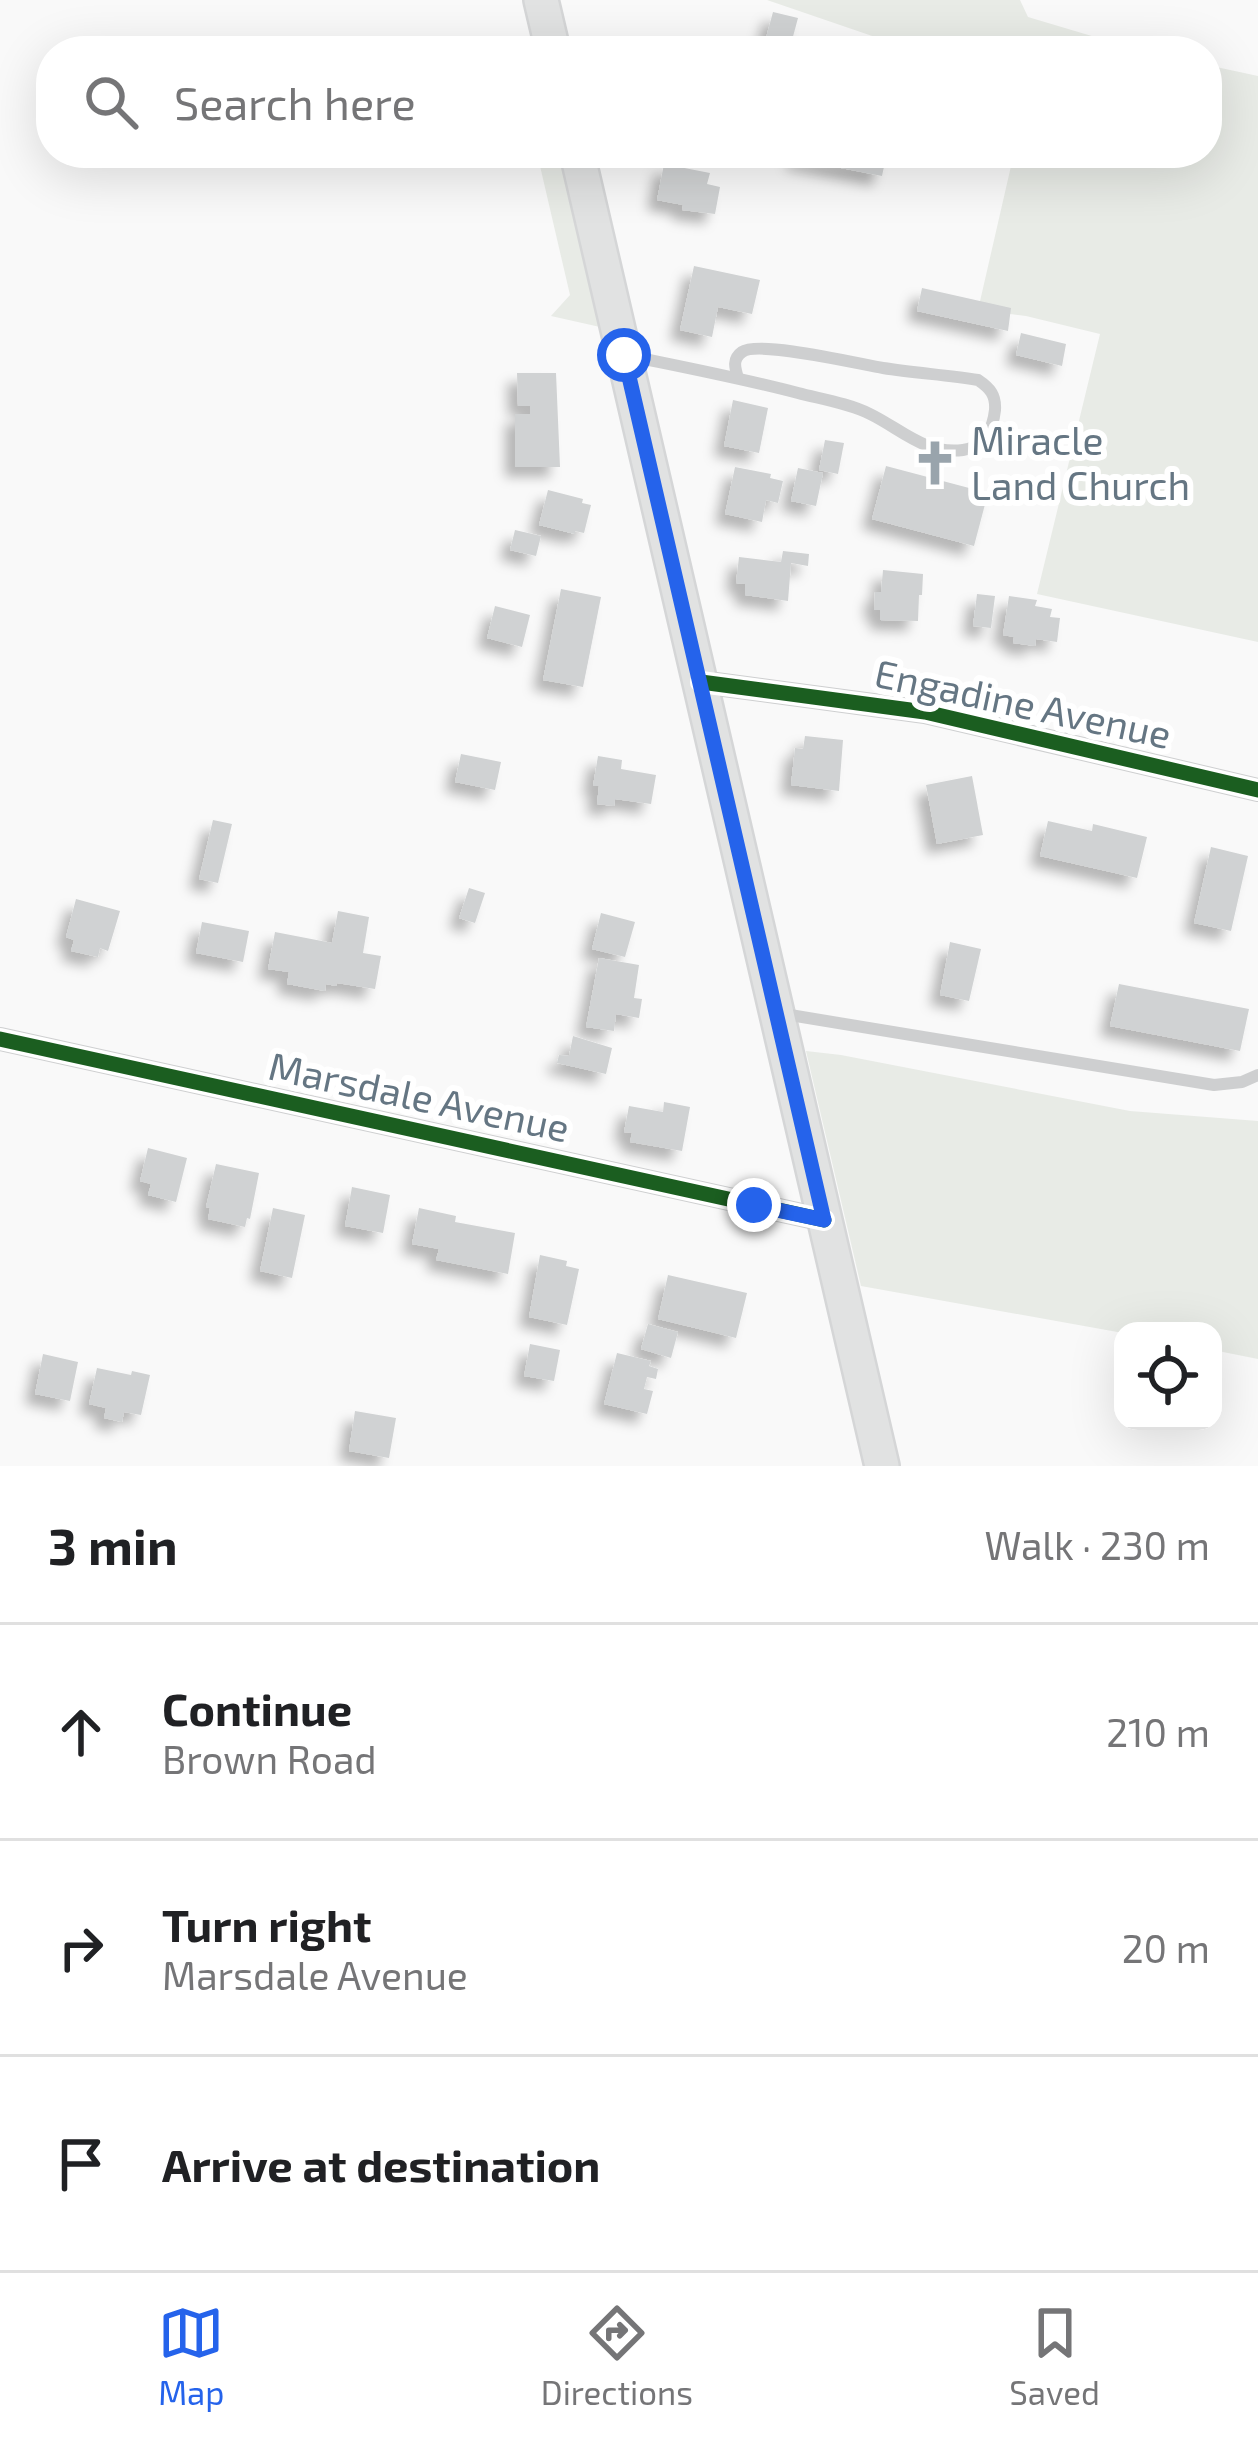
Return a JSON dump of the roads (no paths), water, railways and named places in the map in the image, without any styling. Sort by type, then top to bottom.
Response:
[{"type":"main road","points":[[541,0],[549,36]]},
{"type":"main road","points":[[580,168],[882,1466]]},
{"type":"street","name":"Engadine Avenue","points":[[701,682],[925,712],[1258,790]]},
{"type":"street","name":"Marsdale Avenue","points":[[0,1039],[824,1220]]},
{"type":"lane","points":[[624,355],[738,378],[869,413],[931,447],[962,450],[981,444],[995,415],[995,398],[978,380],[803,354],[743,351],[735,365],[738,378]]},
{"type":"lane","points":[[777,1013],[1195,1082],[1242,1082],[1258,1075]]},
{"type":"place","name":"Miracle Land Church","points":[[935,463]]}]
